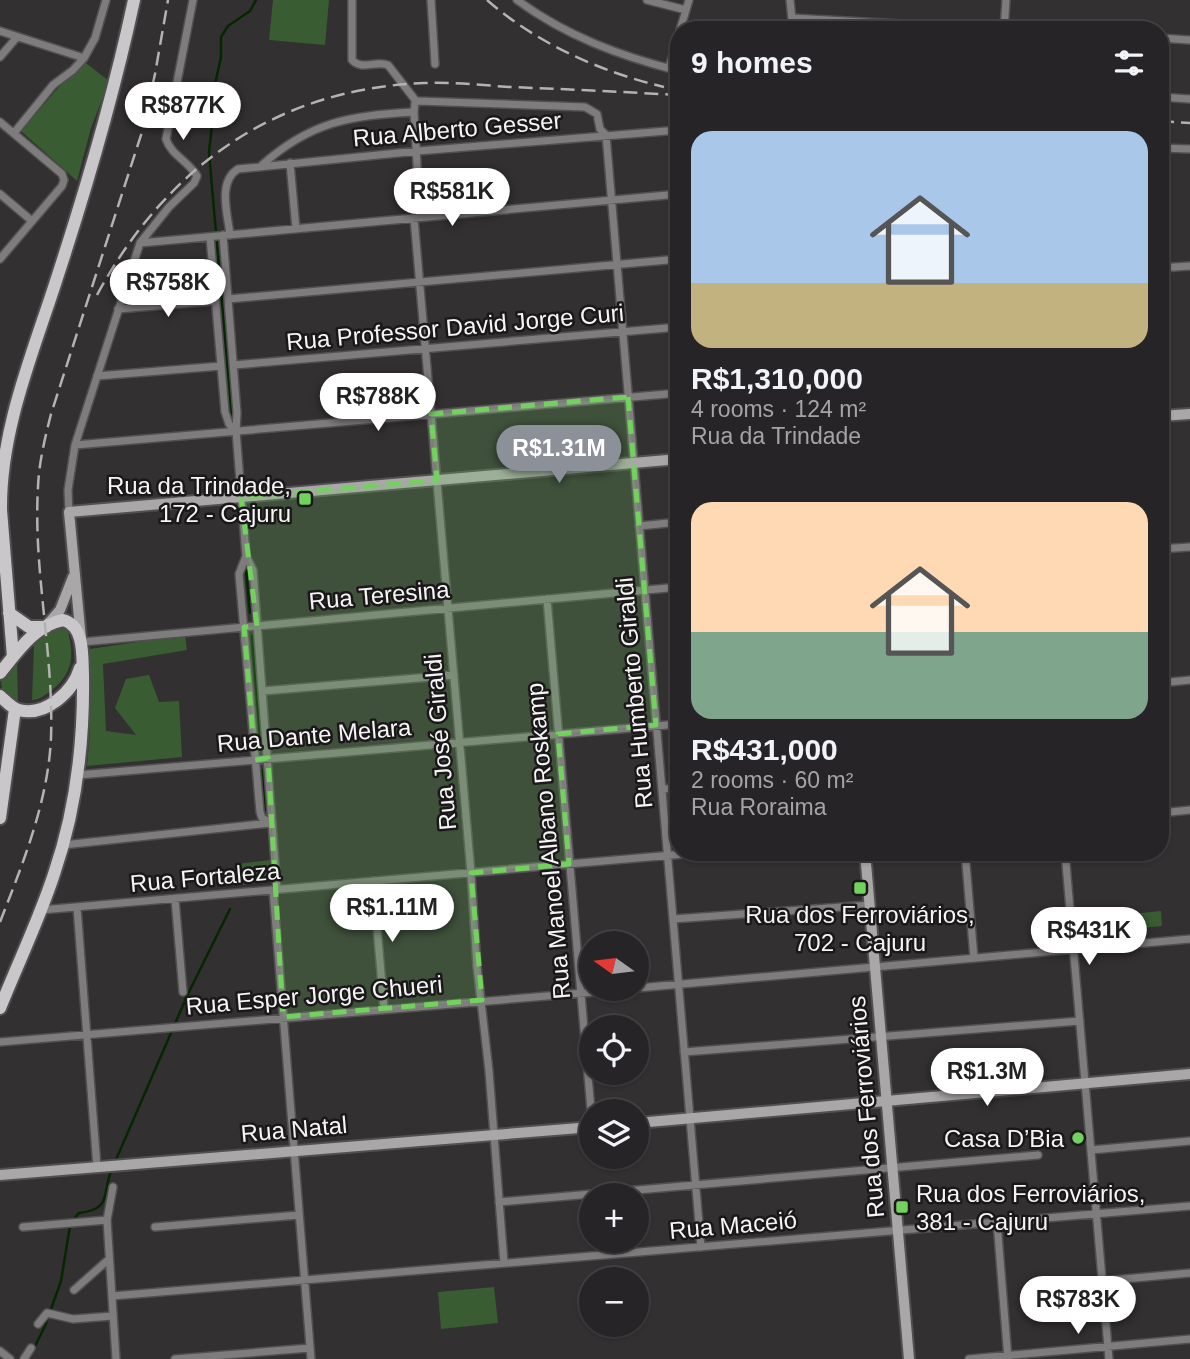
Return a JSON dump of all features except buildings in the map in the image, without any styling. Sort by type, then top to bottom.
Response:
[{"type":"main road","points":[[13,657],[1,510],[5,426],[86,187],[117,80],[134,0]]},
{"type":"main road","points":[[9,613],[29,627],[46,627]]},
{"type":"main road","points":[[0,673],[23,644],[58,621],[68,621],[82,642],[83,712],[78,775],[63,845],[41,910],[0,1007]]},
{"type":"main road","points":[[0,696],[15,709],[33,711],[50,704],[74,683],[82,657]]},
{"type":"main road","points":[[0,818],[15,709]]},
{"type":"street","points":[[14,133],[53,85],[73,71],[83,58],[95,38],[106,0]]},
{"type":"street","points":[[82,642],[68,490],[75,444],[140,243],[169,207],[194,183],[197,176],[184,160],[169,148],[166,139],[193,0]]},
{"type":"street","points":[[352,0],[352,60],[361,65],[388,65],[416,101],[585,107],[597,114],[600,130],[606,135]]},
{"type":"street","points":[[431,0],[435,64]]},
{"type":"street","points":[[517,0],[529,4],[587,42],[669,68],[670,65]]},
{"type":"street","points":[[647,0],[686,10]]},
{"type":"street","points":[[683,21],[689,0]]},
{"type":"street","points":[[790,0],[792,21]]},
{"type":"street","points":[[1005,21],[1006,0]]},
{"type":"street","points":[[792,18],[845,21]]},
{"type":"street","points":[[0,31],[83,58]]},
{"type":"street","points":[[0,57],[17,37]]},
{"type":"street","points":[[1169,39],[1190,40]]},
{"type":"street","points":[[1169,98],[1190,99]]},
{"type":"street","name":"Rua José Giraldi","points":[[416,101],[414,112],[418,151],[420,282],[504,1263]]},
{"type":"street","points":[[262,165],[292,142],[334,122],[371,115],[414,112]]},
{"type":"street","points":[[0,122],[62,174],[64,180],[62,186],[0,259]]},
{"type":"street","name":"Rua Alberto Gesser","points":[[227,235],[226,187],[232,174],[238,169],[670,131]]},
{"type":"street","name":"Rua Humberto Giraldi","points":[[606,135],[701,1247]]},
{"type":"street","points":[[1169,148],[1190,149]]},
{"type":"street","points":[[290,163],[296,229]]},
{"type":"street","points":[[0,194],[32,221]]},
{"type":"street","points":[[140,243],[670,195]]},
{"type":"street","points":[[227,235],[236,431],[246,556],[253,570],[272,811],[283,1017],[311,1359]]},
{"type":"street","points":[[210,237],[226,419],[236,431]]},
{"type":"street","points":[[229,299],[670,260]]},
{"type":"street","points":[[1169,267],[1190,266]]},
{"type":"street","points":[[118,309],[215,301]]},
{"type":"street","name":"Rua Professor David Jorge Curi","points":[[234,365],[670,328]]},
{"type":"street","points":[[97,376],[221,366]]},
{"type":"street","points":[[75,444],[670,394]]},
{"type":"street","points":[[1169,415],[1190,414]]},
{"type":"street","points":[[69,512],[670,460]]},
{"type":"street","points":[[639,526],[670,523]]},
{"type":"street","points":[[1169,548],[1190,547]]},
{"type":"street","points":[[46,627],[61,610],[66,599],[73,577],[74,556]]},
{"type":"street","points":[[246,556],[239,574],[260,812],[262,818],[271,823]]},
{"type":"street","name":"Rua Teresina","points":[[82,642],[670,588]]},
{"type":"street","name":"Rua Manoel Albano Roskamp","points":[[547,599],[579,981]]},
{"type":"street","points":[[262,691],[454,675]]},
{"type":"street","points":[[1169,681],[1190,680]]},
{"type":"street","name":"Rua Dante Melara","points":[[78,775],[670,725]]},
{"type":"street","points":[[662,789],[670,789]]},
{"type":"street","points":[[1169,812],[1190,810]]},
{"type":"street","points":[[63,845],[271,823]]},
{"type":"street","name":"Rua Fortaleza","points":[[41,910],[670,856]]},
{"type":"street","name":"Rua dos Ferroviários","points":[[866,861],[909,1359]]},
{"type":"street","points":[[966,861],[974,958]]},
{"type":"street","points":[[1066,861],[1108,1359]]},
{"type":"street","points":[[373,881],[384,1008]]},
{"type":"street","points":[[175,899],[183,992]]},
{"type":"street","points":[[673,919],[870,905]]},
{"type":"street","points":[[77,907],[87,1034],[106,1166]]},
{"type":"street","points":[[649,987],[1190,939]]},
{"type":"street","name":"Rua Esper Jorge Chueri","points":[[0,1042],[579,993]]},
{"type":"street","name":"Rua Manoel Albano Roskamp","points":[[581,1001],[590,1099]]},
{"type":"street","points":[[684,1052],[1080,1021]]},
{"type":"street","points":[[649,1122],[1190,1074]]},
{"type":"street","name":"Rua Natal","points":[[0,1175],[493,1135],[579,1125]]},
{"type":"street","points":[[1091,1150],[1190,1140]]},
{"type":"street","points":[[499,1202],[1038,1155]]},
{"type":"street","points":[[113,1187],[107,1220],[116,1359]]},
{"type":"street","name":"Rua Maceió","points":[[112,1296],[1190,1206]]},
{"type":"street","points":[[155,1227],[299,1215]]},
{"type":"street","points":[[23,1227],[107,1220]]},
{"type":"street","points":[[997,1222],[1008,1358]]},
{"type":"street","points":[[74,1290],[109,1259]]},
{"type":"street","points":[[1102,1281],[1190,1273]]},
{"type":"street","points":[[38,1324],[50,1314],[73,1319],[113,1316]]},
{"type":"street","points":[[969,1359],[1008,1358],[1190,1339]]},
{"type":"street","points":[[24,1359],[31,1348]]},
{"type":"street","points":[[175,1359],[310,1348]]},
{"type":"street","points":[[0,1351],[10,1359]]},
{"type":"highlighted area","points":[[628,397],[656,725],[558,734],[569,864],[471,873],[482,1000],[283,1017],[268,758],[255,760],[244,627],[257,626],[241,497],[437,480],[431,414]]},
{"type":"green space","points":[[273,0],[329,0],[325,45],[269,40]]},
{"type":"green space","points":[[86,63],[109,81],[91,128],[77,181],[21,131],[59,87]]},
{"type":"green space","points":[[55,627],[67,629],[71,647],[68,670],[52,690],[32,700],[34,645]]},
{"type":"green space","points":[[185,635],[187,650],[103,664],[106,731],[136,735],[115,708],[126,679],[149,675],[159,702],[179,701],[182,757],[87,766],[90,732],[90,649]]},
{"type":"green space","points":[[17,660],[18,704],[2,689],[1,680]]},
{"type":"green space","points":[[270,860],[272,881],[239,885],[237,864]]},
{"type":"green space","points":[[1161,911],[1162,926],[1133,929],[1131,914]]},
{"type":"green space","points":[[494,1287],[498,1323],[441,1329],[438,1292]]},
{"type":"waterway","points":[[232,417],[209,152],[212,98],[221,57],[221,37],[228,26],[250,11],[256,0]]},
{"type":"waterway","points":[[246,570],[250,613]]},
{"type":"waterway","points":[[252,636],[261,747]]},
{"type":"waterway","points":[[263,770],[266,810]]},
{"type":"waterway","points":[[115,1162],[187,996],[230,909]]},
{"type":"waterway","points":[[73,1220],[79,1213],[97,1208],[101,1204],[111,1171]]},
{"type":"waterway","points":[[33,1350],[61,1281],[70,1226]]},
{"type":"railway","points":[[0,922],[33,832],[49,762],[50,675],[37,518],[43,450],[51,414],[142,132],[168,0]]},
{"type":"railway","points":[[487,0],[526,30],[570,54],[617,73],[664,87]]},
{"type":"railway","points":[[97,295],[125,249],[157,208],[192,173],[231,143],[274,119],[320,101],[370,89],[424,83],[670,95]]},
{"type":"railway","points":[[1169,122],[1190,123]]},
{"type":"place","name":"Rua da Trindade, 172 - Cajuru","points":[[305,499]]},
{"type":"place","name":"Rua dos Ferroviários, 702 - Cajuru","points":[[860,888]]},
{"type":"place","name":"Casa D’Bia","points":[[1078,1138]]},
{"type":"place","name":"Rua dos Ferroviários, 381 - Cajuru","points":[[902,1207]]}]
